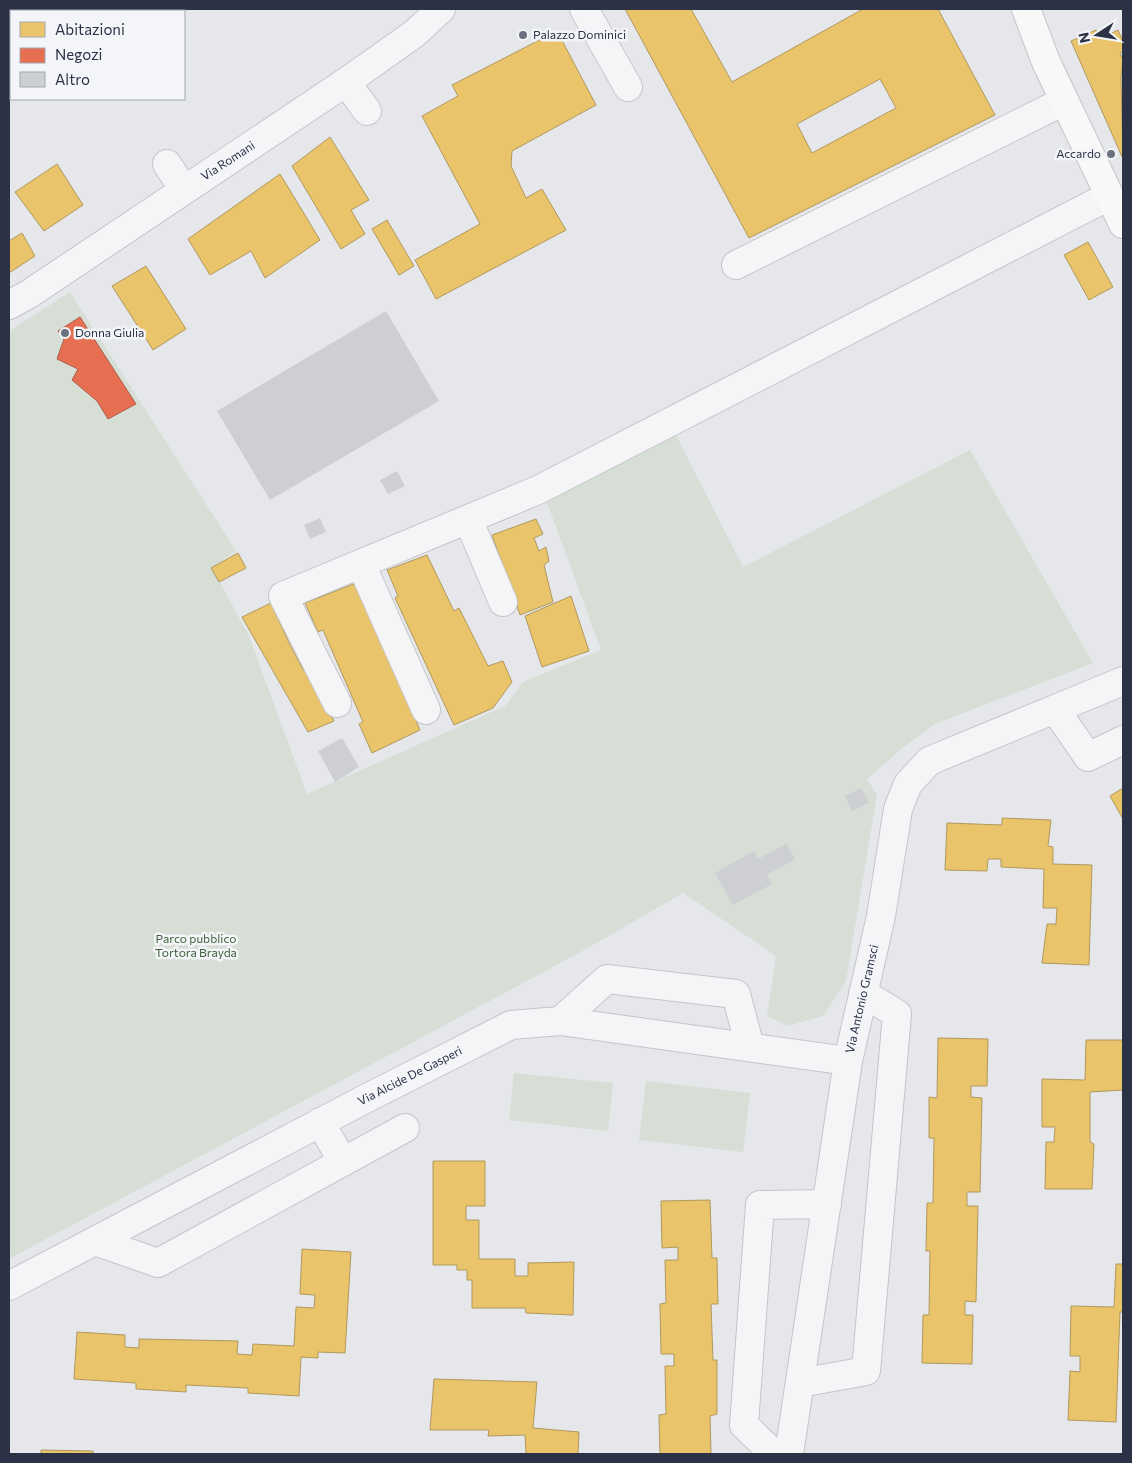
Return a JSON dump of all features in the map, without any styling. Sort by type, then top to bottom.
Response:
[{"type":"main road","points":[[1026,9],[1046,62],[1123,224]]},
{"type":"street","name":"Via Romani","points":[[9,305],[29,294],[346,82],[414,34],[440,9]]},
{"type":"street","points":[[584,9],[628,87]]},
{"type":"street","points":[[346,82],[367,111]]},
{"type":"street","points":[[736,265],[1064,101]]},
{"type":"street","points":[[167,164],[184,190]]},
{"type":"street","points":[[337,703],[283,596],[538,490],[1109,196]]},
{"type":"street","points":[[468,519],[503,602]]},
{"type":"street","points":[[361,564],[426,710]]},
{"type":"street","name":"Via Antonio Gramsci","points":[[789,1454],[848,1061],[880,916],[898,809],[908,784],[929,761],[1123,681]]},
{"type":"street","points":[[1055,709],[1088,757],[1123,740]]},
{"type":"street","points":[[560,1021],[607,978],[736,994],[750,1047]]},
{"type":"street","points":[[800,1383],[866,1371],[898,1014],[863,993]]},
{"type":"street","name":"Via Alcide De Gasperi","points":[[9,1286],[320,1122],[511,1025],[560,1021],[848,1061]]},
{"type":"street","points":[[320,1122],[343,1162]]},
{"type":"street","points":[[95,1241],[158,1263],[405,1128]]},
{"type":"street","points":[[774,1454],[744,1425],[760,1205],[827,1204]]},
{"type":"green space","name":"Parco pubblico Tortora Brayda","points":[[70,292],[236,551],[212,568],[249,636],[307,794],[505,706],[523,682],[601,650],[545,497],[673,429],[743,567],[970,450],[1093,663],[935,724],[904,747],[867,779],[877,795],[846,981],[823,1016],[787,1026],[767,1016],[776,956],[683,893],[579,953],[9,1259],[9,331]]},
{"type":"green space","points":[[514,1073],[613,1083],[608,1131],[509,1120]]},
{"type":"green space","points":[[646,1081],[750,1093],[743,1152],[639,1140]]},
{"type":"building: Abitazioni","points":[[625,9],[691,9],[732,82],[863,9],[938,9],[995,115],[749,238]],"holes":[[[880,79],[896,108],[812,153],[797,124]]]},
{"type":"building: Abitazioni","points":[[1096,30],[1100,39],[1118,30],[1123,41],[1123,51],[1120,53],[1123,60],[1121,77],[1123,159],[1071,41]]},
{"type":"building: Abitazioni","points":[[557,31],[596,105],[512,151],[511,166],[526,198],[542,189],[566,230],[436,299],[415,260],[480,224],[422,116],[458,96],[452,85]]},
{"type":"building: Abitazioni","points":[[330,137],[369,200],[351,210],[365,234],[341,249],[292,166]]},
{"type":"building: Abitazioni","points":[[57,164],[83,205],[44,231],[15,192]]},
{"type":"building: Abitazioni","points":[[280,174],[320,240],[265,278],[251,251],[210,275],[188,239]]},
{"type":"building: Abitazioni","points":[[387,220],[414,266],[399,275],[372,229]]},
{"type":"building: Abitazioni","points":[[22,233],[35,256],[9,273],[9,241]]},
{"type":"building: Abitazioni","points":[[1088,242],[1113,287],[1089,300],[1064,255]]},
{"type":"building: Abitazioni","points":[[146,266],[186,329],[153,350],[112,286]]},
{"type":"building: Abitazioni","points":[[536,519],[543,534],[534,538],[539,551],[546,547],[549,561],[544,565],[553,602],[520,615],[492,535]]},
{"type":"building: Abitazioni","points":[[238,553],[246,568],[219,582],[211,568]]},
{"type":"building: Abitazioni","points":[[427,555],[454,611],[459,608],[488,666],[503,661],[512,682],[493,708],[454,725],[395,598],[398,596],[387,570]]},
{"type":"building: Abitazioni","points":[[356,583],[420,730],[372,753],[359,724],[363,722],[323,630],[318,632],[305,603]]},
{"type":"building: Abitazioni","points":[[571,596],[589,651],[542,667],[525,616]]},
{"type":"building: Abitazioni","points":[[271,603],[290,645],[304,671],[308,669],[334,721],[308,732],[242,617]]},
{"type":"building: Abitazioni","points":[[1123,788],[1123,819],[1110,796]]},
{"type":"building: Abitazioni","points":[[1002,818],[1051,820],[1048,846],[1053,847],[1053,864],[1092,865],[1089,965],[1042,963],[1047,924],[1056,924],[1057,908],[1043,908],[1044,869],[1001,867],[1001,859],[988,859],[987,871],[945,870],[947,823],[1002,825]]},
{"type":"building: Abitazioni","points":[[938,1038],[988,1039],[987,1086],[971,1086],[971,1097],[982,1098],[980,1192],[967,1192],[967,1206],[978,1206],[976,1302],[965,1301],[965,1315],[973,1315],[972,1364],[922,1363],[923,1315],[929,1315],[930,1251],[926,1251],[927,1203],[933,1203],[934,1138],[929,1138],[929,1097],[937,1098]]},
{"type":"building: Abitazioni","points":[[1086,1040],[1123,1040],[1123,1090],[1090,1092],[1090,1142],[1094,1144],[1092,1189],[1045,1189],[1046,1142],[1054,1142],[1055,1127],[1042,1127],[1042,1079],[1085,1080]]},
{"type":"building: Abitazioni","points":[[433,1161],[485,1161],[485,1206],[466,1206],[466,1220],[479,1220],[479,1259],[515,1259],[515,1276],[528,1276],[528,1263],[574,1262],[573,1315],[526,1313],[525,1308],[472,1308],[472,1280],[467,1280],[467,1270],[457,1270],[457,1265],[433,1265]]},
{"type":"building: Abitazioni","points":[[710,1200],[712,1258],[717,1258],[718,1304],[711,1304],[713,1360],[717,1360],[717,1414],[710,1416],[711,1454],[660,1454],[659,1415],[666,1414],[665,1366],[674,1366],[674,1354],[661,1354],[660,1304],[666,1303],[665,1260],[678,1260],[678,1247],[662,1248],[661,1201]]},
{"type":"building: Abitazioni","points":[[302,1249],[351,1252],[345,1353],[318,1352],[318,1358],[301,1357],[299,1396],[248,1393],[248,1388],[186,1385],[186,1392],[136,1389],[136,1383],[74,1379],[77,1332],[125,1335],[125,1347],[139,1348],[139,1339],[238,1341],[237,1354],[252,1355],[253,1344],[294,1346],[296,1307],[314,1308],[315,1295],[300,1294]]},
{"type":"building: Abitazioni","points":[[1116,1264],[1123,1264],[1123,1312],[1120,1312],[1116,1422],[1068,1420],[1070,1371],[1080,1372],[1080,1356],[1070,1356],[1071,1306],[1114,1307]]},
{"type":"building: Abitazioni","points":[[434,1379],[537,1382],[533,1428],[579,1432],[578,1454],[526,1454],[525,1435],[488,1436],[489,1430],[430,1430]]},
{"type":"building: Abitazioni","points":[[41,1450],[93,1451],[93,1454],[41,1454]]},
{"type":"building: Negozi","points":[[80,317],[136,404],[108,419],[97,401],[72,380],[78,369],[57,359],[64,339],[58,331]]},
{"type":"building: Altro","points":[[53,9],[100,10],[54,10]]},
{"type":"building: Altro","points":[[386,311],[439,401],[270,500],[217,411]]},
{"type":"building: Altro","points":[[397,471],[405,486],[388,494],[380,480]]},
{"type":"building: Altro","points":[[320,518],[326,532],[310,539],[304,525]]},
{"type":"building: Altro","points":[[342,738],[359,767],[335,782],[318,751]]},
{"type":"building: Altro","points":[[861,788],[869,803],[852,811],[845,796]]},
{"type":"building: Altro","points":[[786,844],[795,859],[767,875],[772,884],[733,905],[715,873],[754,851],[758,859]]},
{"type":"place","name":"Palazzo Dominici","points":[[523,35]]},
{"type":"place","name":"Accardo","points":[[1111,154]]},
{"type":"place","name":"Donna Giulia","points":[[65,333]]}]
